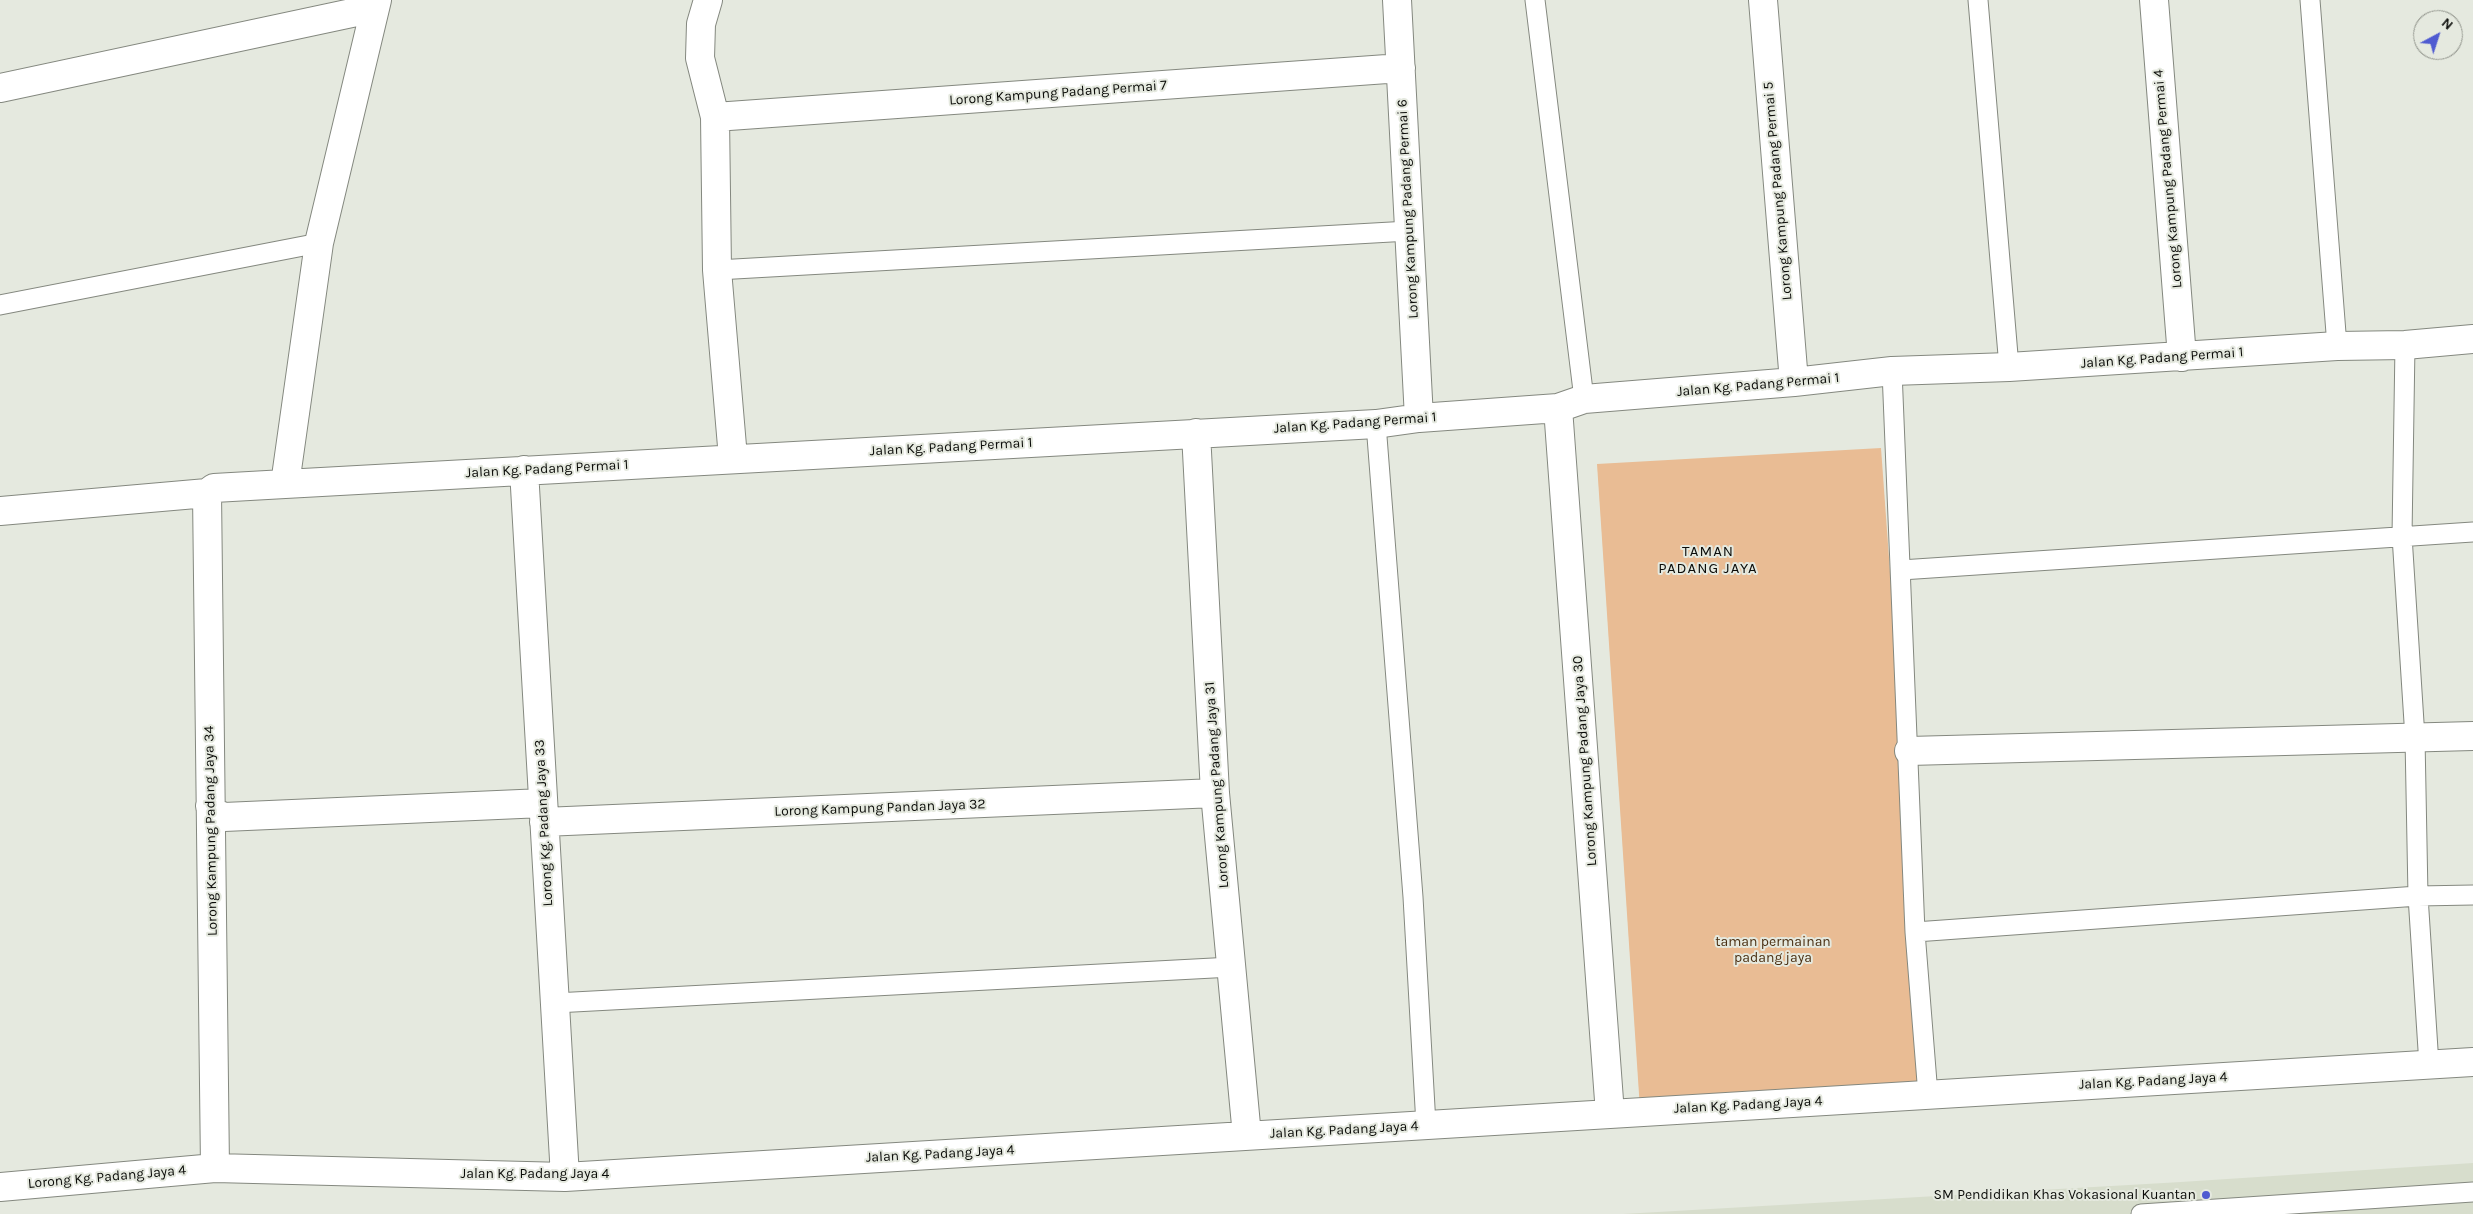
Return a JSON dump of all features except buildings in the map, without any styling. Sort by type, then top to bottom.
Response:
[{"type":"street","points":[[708,0],[701,24],[700,58],[715,117],[717,270],[733,458]]},
{"type":"street","name":"Lorong Kampung Padang Permai 6","points":[[1397,0],[1418,418]]},
{"type":"street","name":"Lorong Kampung Padang Permai 5","points":[[1763,0],[1794,382]]},
{"type":"street","name":"Lorong Kampung Padang Permai 4","points":[[2154,0],[2182,357]]},
{"type":"street","points":[[0,88],[376,4],[319,243],[285,484]]},
{"type":"street","name":"Lorong Kampung Padang Permai 7","points":[[715,117],[1401,68]]},
{"type":"street","name":"Jalan Kg. Padang Permai 1","points":[[0,511],[207,493],[214,488],[1376,424],[1418,418],[1558,408],[1584,399],[1794,382],[1892,371],[2009,368],[2337,346],[2405,346],[2473,339]]},
{"type":"street","name":"Lorong Kampung Padang Jaya 30","points":[[1558,408],[1610,1114]]},
{"type":"street","name":"Lorong Kampung Padang Jaya 31","points":[[1196,433],[1215,794],[1247,1136]]},
{"type":"street","name":"Lorong Kg. Padang Jaya 33","points":[[524,470],[565,1177]]},
{"type":"street","name":"Lorong Kampung Padang Jaya 34","points":[[207,493],[215,1168]]},
{"type":"street","points":[[1909,751],[2473,736]]},
{"type":"street","name":"Lorong Kampung Pandan Jaya 32","points":[[210,806],[215,813],[224,817],[544,813],[1215,794]]},
{"type":"street","name":"Jalan Kg. Padang Jaya 4","points":[[215,1168],[565,1177],[2473,1062]]},
{"type":"street","name":"Lorong Kg. Padang Jaya 4","points":[[0,1186],[215,1168]]},
{"type":"lane","points":[[1535,0],[1584,399]]},
{"type":"lane","points":[[1978,0],[2009,368]]},
{"type":"lane","points":[[2310,0],[2337,346]]},
{"type":"lane","points":[[717,270],[1409,231]]},
{"type":"lane","points":[[0,305],[319,243]]},
{"type":"lane","points":[[2405,346],[2402,536],[2415,738],[2418,896],[2429,1065]]},
{"type":"lane","points":[[1892,371],[1909,751],[1914,932],[1928,1095]]},
{"type":"lane","points":[[1376,424],[1413,897],[1426,1125]]},
{"type":"lane","points":[[1901,570],[2473,532]]},
{"type":"lane","points":[[1914,932],[2418,896],[2473,895]]},
{"type":"lane","points":[[555,1003],[1232,967]]},
{"type":"lane","points":[[2141,1214],[2473,1192]]},
{"type":"shaded area","name":"SM Pendidikan Khas Vokasional Kuantan","points":[[2473,1163],[2473,1214],[1623,1214],[2181,1182]]},
{"type":"green space","name":"taman permainan padang jaya","points":[[1881,448],[1928,1095],[1640,1109],[1597,464]]},
{"type":"place","name":"SM Pendidikan Khas Vokasional Kuantan","points":[[2206,1195]]},
{"type":"district","name":"TAMAN PADANG JAYA","points":[[1708,560]]}]
